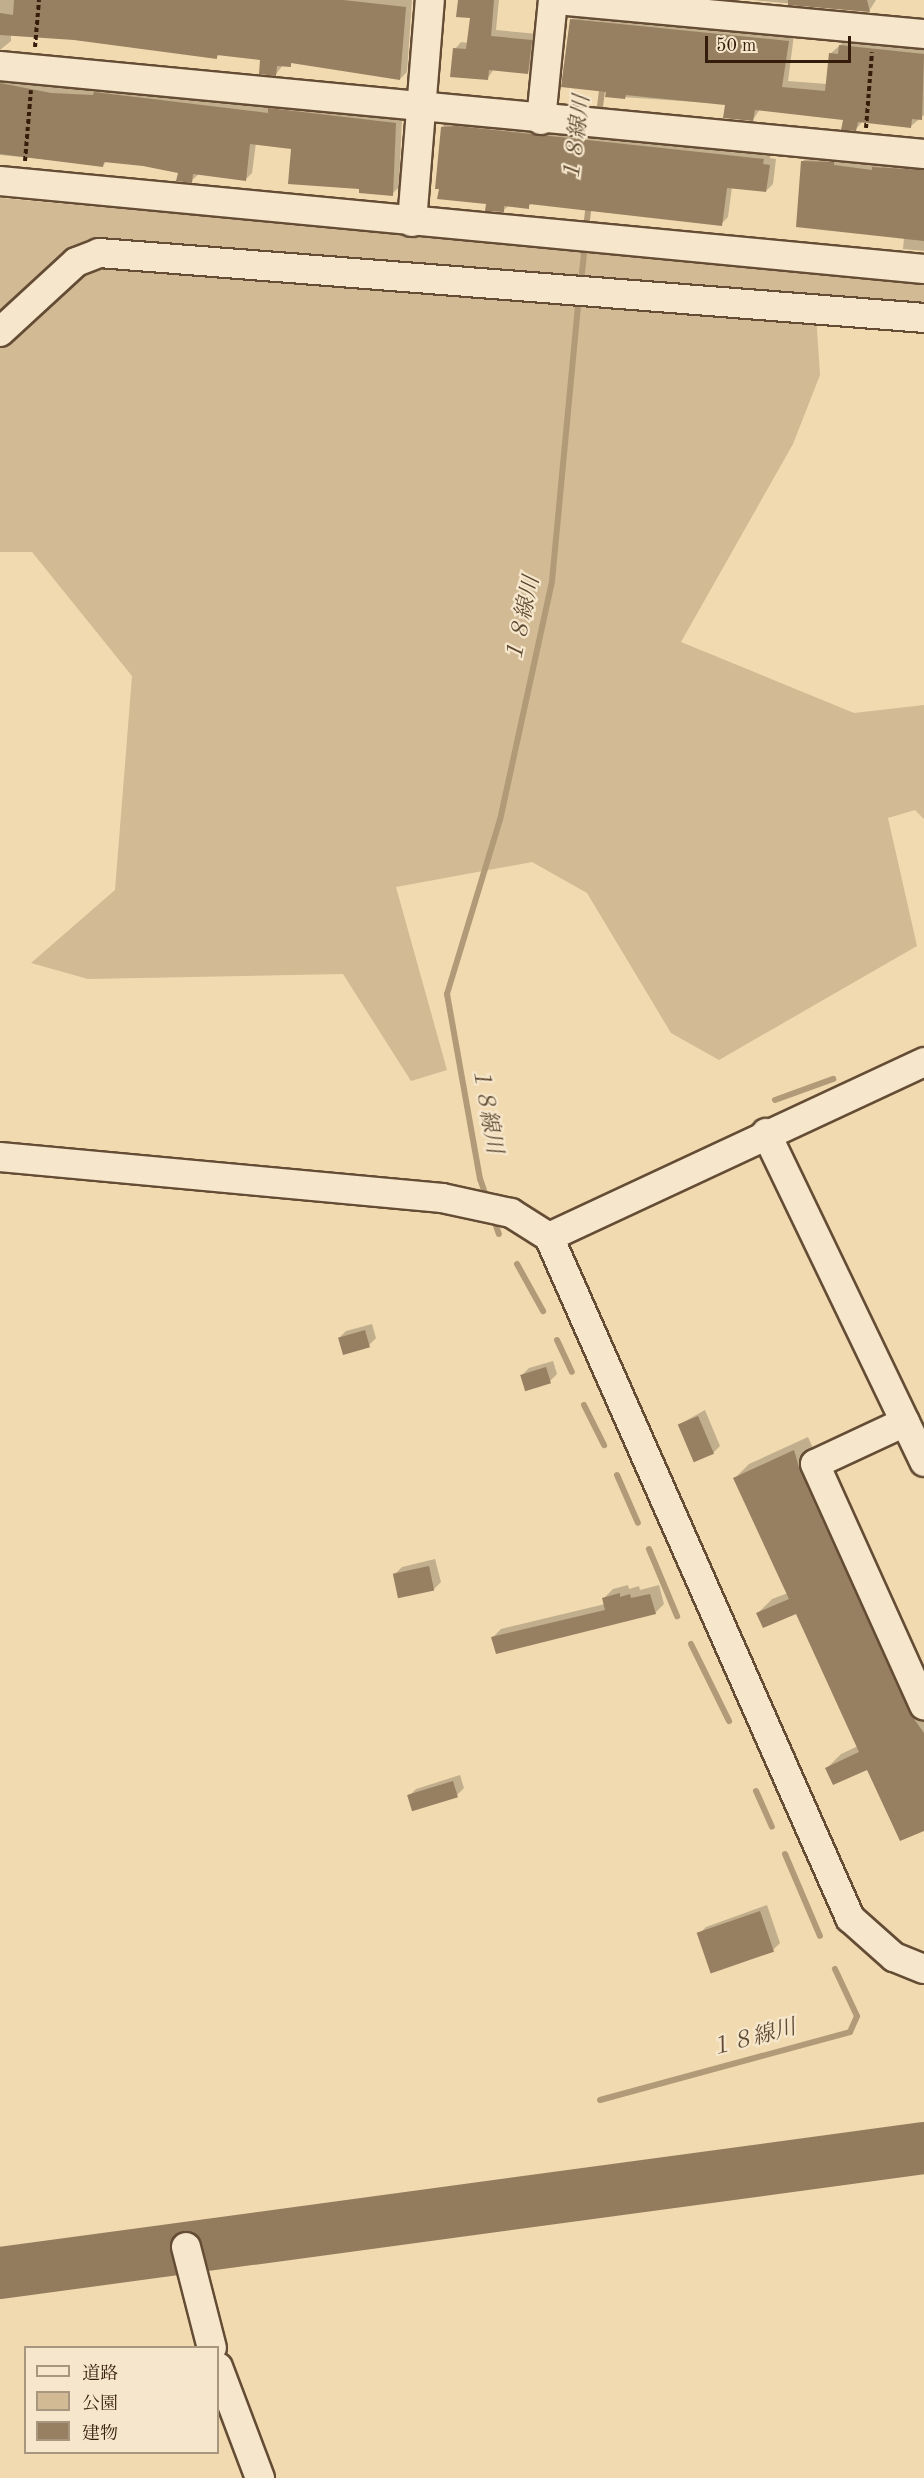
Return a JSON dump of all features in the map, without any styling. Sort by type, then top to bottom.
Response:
[{"type":"street","points":[[412,222],[430,0]]},
{"type":"street","points":[[541,120],[555,0],[924,34]]},
{"type":"street","points":[[0,66],[541,120],[924,154]]},
{"type":"street","points":[[0,181],[924,269]]},
{"type":"street","points":[[0,332],[76,262],[99,253],[924,318]]},
{"type":"street","points":[[549,1237],[766,1133],[924,1062]]},
{"type":"street","points":[[766,1133],[924,1462]]},
{"type":"street","points":[[0,1157],[442,1198],[512,1213],[549,1237],[850,1918],[894,1957],[924,1969]]},
{"type":"street","points":[[905,1422],[815,1464],[924,1705]]},
{"type":"street","points":[[186,2247],[211,2346]]},
{"type":"street","points":[[219,2370],[260,2478]]},
{"type":"path","points":[[864,149],[874,30]]},
{"type":"green space","points":[[0,198],[924,281],[924,307],[815,299],[820,375],[793,444],[681,642],[854,713],[924,705],[924,819],[915,810],[888,818],[917,946],[719,1060],[671,1033],[587,893],[532,862],[396,887],[447,1070],[411,1081],[343,974],[88,979],[31,963],[115,890],[132,676],[32,552],[0,552]]},
{"type":"building","points":[[14,0],[343,0],[406,7],[400,80],[291,63],[291,67],[277,66],[276,76],[259,74],[260,60],[217,55],[217,59],[74,40],[0,35],[0,13],[13,15]]},
{"type":"building","points":[[458,0],[494,0],[491,36],[532,40],[528,74],[489,70],[488,80],[450,77],[453,48],[466,49],[470,18],[456,17]]},
{"type":"building","points":[[788,0],[867,0],[870,12],[788,5]]},
{"type":"building","points":[[570,19],[789,41],[782,87],[825,91],[829,53],[838,54],[839,45],[924,54],[922,120],[912,119],[911,128],[858,122],[856,131],[841,130],[843,120],[755,110],[753,121],[723,118],[725,105],[626,95],[625,99],[605,97],[606,92],[561,87]]},
{"type":"building","points":[[0,83],[51,93],[93,95],[94,92],[268,113],[268,108],[396,123],[393,196],[359,193],[359,189],[288,184],[291,149],[250,144],[246,181],[193,174],[192,183],[176,181],[178,173],[143,166],[104,162],[103,167],[0,154]]},
{"type":"building","points":[[457,126],[764,159],[763,164],[770,165],[766,192],[727,188],[722,226],[529,204],[529,209],[504,206],[504,212],[485,211],[486,204],[437,199],[439,189],[435,189],[441,127]]},
{"type":"building","points":[[801,161],[834,162],[834,165],[872,170],[872,167],[924,170],[924,241],[796,227]]},
{"type":"building","points":[[365,1330],[370,1347],[343,1355],[338,1338]]},
{"type":"building","points":[[546,1367],[551,1383],[525,1391],[520,1375]]},
{"type":"building","points":[[698,1416],[714,1454],[694,1462],[678,1425]]},
{"type":"building","points":[[794,1450],[800,1471],[909,1712],[924,1733],[924,1831],[900,1841],[867,1770],[833,1785],[825,1768],[859,1752],[796,1614],[763,1628],[756,1613],[789,1599],[733,1478]]},
{"type":"building","points":[[429,1566],[434,1590],[398,1598],[393,1574]]},
{"type":"building","points":[[620,1593],[620,1597],[630,1594],[631,1598],[650,1594],[656,1614],[496,1654],[491,1637],[605,1610],[602,1598]]},
{"type":"building","points":[[453,1781],[458,1797],[412,1811],[407,1795]]},
{"type":"building","points":[[760,1911],[774,1952],[711,1973],[697,1933]]},
{"type":"waterway","name":"１８線川","points":[[599,115],[603,84]]},
{"type":"waterway","name":"１８線川","points":[[586,228],[589,203]]},
{"type":"waterway","name":"１８線川","points":[[581,282],[585,245]]},
{"type":"waterway","name":"１８線川","points":[[487,1199],[480,1179],[447,994],[500,820],[552,581],[579,298]]},
{"type":"waterway","points":[[775,1100],[833,1079]]},
{"type":"waterway","name":"１８線川","points":[[493,1217],[499,1234]]},
{"type":"waterway","name":"１８線川","points":[[517,1264],[543,1311]]},
{"type":"waterway","name":"１８線川","points":[[557,1340],[572,1372]]},
{"type":"waterway","name":"１８線川","points":[[584,1405],[604,1445]]},
{"type":"waterway","name":"１８線川","points":[[617,1475],[638,1523]]},
{"type":"waterway","name":"１８線川","points":[[649,1549],[677,1616]]},
{"type":"waterway","name":"１８線川","points":[[691,1644],[729,1721]]},
{"type":"waterway","name":"１８線川","points":[[756,1791],[772,1827]]},
{"type":"waterway","name":"１８線川","points":[[785,1854],[820,1936]]},
{"type":"waterway","name":"１８線川","points":[[600,2100],[850,2032],[857,2016],[835,1969]]},
{"type":"taxiway","points":[[0,2273],[924,2148]]}]
